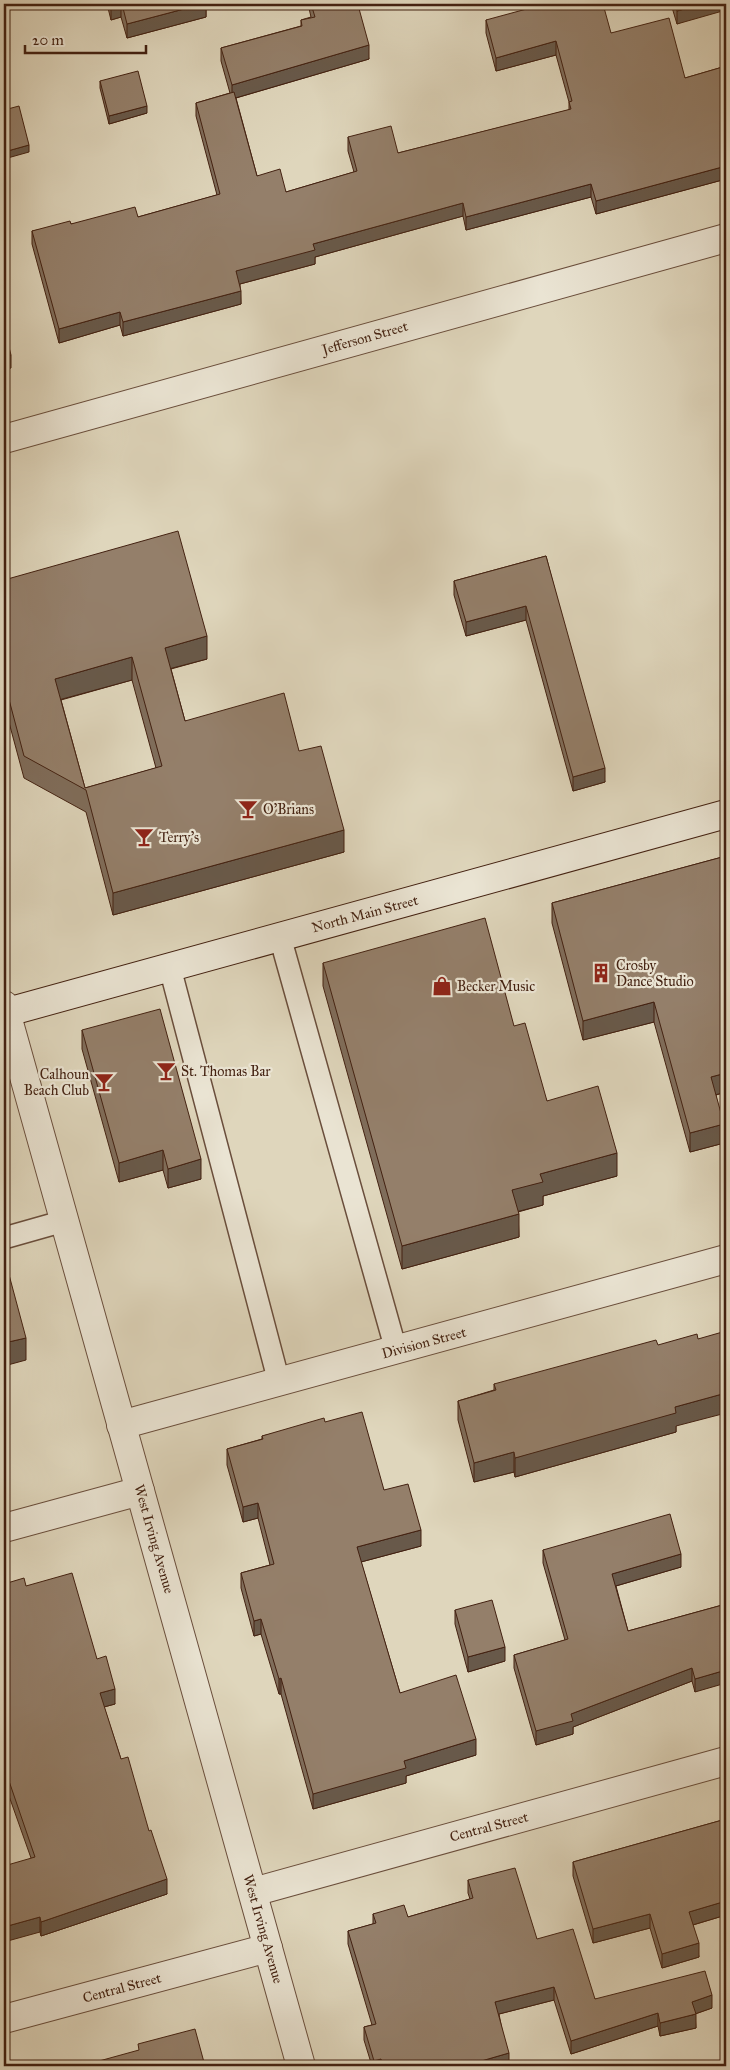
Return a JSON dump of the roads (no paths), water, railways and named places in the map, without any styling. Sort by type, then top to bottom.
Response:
[{"type":"street","name":"Jefferson Street","points":[[4,439],[726,238]]},
{"type":"street","name":"North Main Street","points":[[4,1010],[170,968],[726,814]]},
{"type":"street","name":"West Irving Avenue","points":[[4,1010],[301,2066]]},
{"type":"street","name":"Division Street","points":[[121,1425],[726,1260]]},
{"type":"street","points":[[4,1528],[140,1491]]},
{"type":"street","name":"Central Street","points":[[253,1892],[726,1761]]},
{"type":"street","name":"Central Street","points":[[4,2020],[268,1948]]},
{"type":"lane","points":[[280,937],[396,1350]]},
{"type":"lane","points":[[170,968],[279,1382]]},
{"type":"lane","points":[[4,1238],[64,1221]]},
{"type":"place","name":"O'Brians","points":[[248,809]]},
{"type":"place","name":"Terry's","points":[[144,837]]},
{"type":"place","name":"Crosby Dance Studio","points":[[601,973]]},
{"type":"place","name":"Becker Music","points":[[442,986]]},
{"type":"place","name":"St. Thomas Bar","points":[[166,1071]]},
{"type":"place","name":"Calhoun Beach Club","points":[[104,1082]]}]
